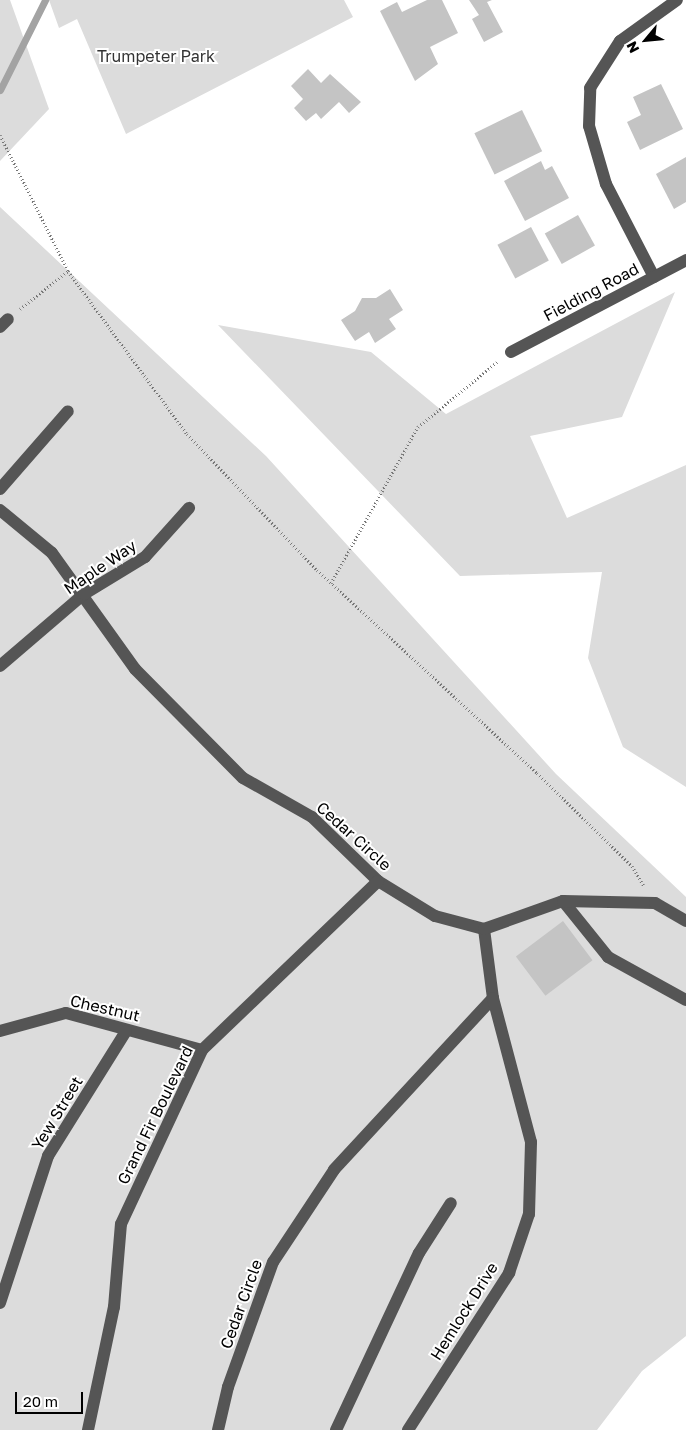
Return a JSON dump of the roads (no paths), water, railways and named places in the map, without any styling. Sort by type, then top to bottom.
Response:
[{"type":"street","points":[[654,277],[606,184],[589,126],[590,88],[620,41],[677,0]]},
{"type":"street","name":"Fielding Road","points":[[511,352],[686,260]]},
{"type":"street","points":[[0,489],[68,411]]},
{"type":"street","name":"Maple Way","points":[[0,666],[84,594],[145,557],[189,508]]},
{"type":"street","name":"Cedar Circle","points":[[0,510],[52,553],[84,594],[136,669],[184,723],[243,778],[312,817],[378,882],[435,916],[484,929]]},
{"type":"street","name":"Grand Fir Boulevard","points":[[88,1430],[114,1307],[121,1224],[202,1050],[378,882]]},
{"type":"street","points":[[563,901],[608,957],[686,1000]]},
{"type":"street","points":[[493,998],[484,929],[563,901],[655,904],[686,921]]},
{"type":"street","name":"Cedar Circle","points":[[218,1430],[228,1387],[273,1262],[334,1170],[493,998]]},
{"type":"street","name":"Hemlock Drive","points":[[408,1430],[509,1272],[529,1214],[531,1142],[493,998]]},
{"type":"street","name":"Chestnut","points":[[0,1031],[66,1013],[126,1031],[202,1050]]},
{"type":"street","name":"Yew Street","points":[[0,1303],[48,1156],[126,1031]]},
{"type":"street","points":[[336,1430],[419,1253],[451,1203]]},
{"type":"waterway","points":[[0,90],[45,0]]},
{"type":"park label","name":"Trumpeter Park","points":[[156,56]]}]
